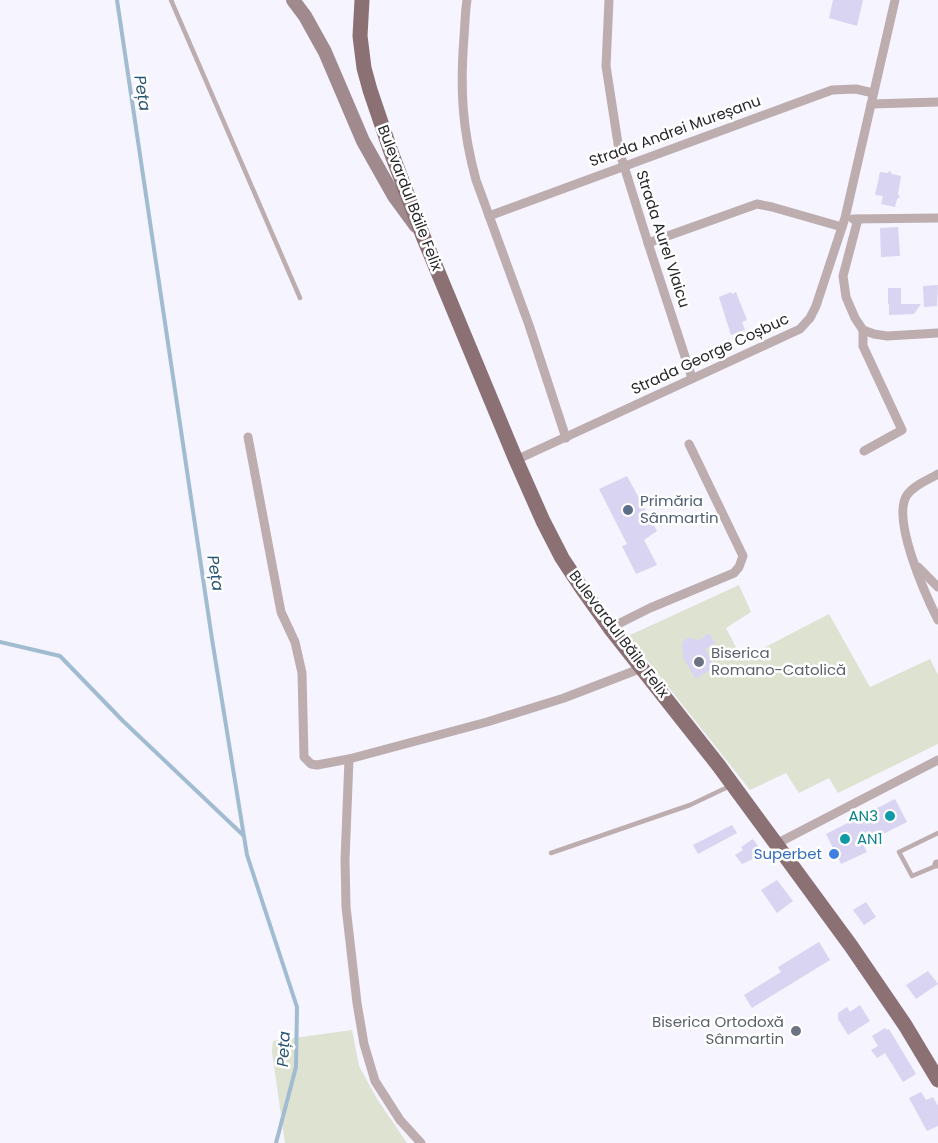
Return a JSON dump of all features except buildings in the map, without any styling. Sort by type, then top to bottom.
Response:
[{"type":"main road","points":[[293,0],[305,16],[325,52],[368,150],[394,196],[423,236]]},
{"type":"main road","name":"Bulevardul Băile Felix","points":[[362,0],[360,25],[362,53],[370,90],[423,236],[516,460],[562,558],[610,628],[733,785],[857,956],[905,1025],[938,1080]]},
{"type":"street","points":[[467,0],[462,58],[462,106],[470,156],[476,180],[529,325],[566,438]]},
{"type":"street","name":"Strada Aurel Vlaicu","points":[[609,0],[606,66],[619,150],[692,378]]},
{"type":"street","name":"Strada George Coșbuc","points":[[516,460],[800,329],[810,318],[843,223],[895,0]]},
{"type":"street","name":"Strada Andrei Mureșanu","points":[[489,216],[832,90],[856,89],[873,93]]},
{"type":"street","points":[[871,104],[938,102]]},
{"type":"street","points":[[648,243],[757,204],[843,223],[858,219],[938,218]]},
{"type":"street","points":[[858,219],[843,276],[846,297],[863,330],[863,346],[902,430],[864,451]]},
{"type":"street","points":[[863,330],[887,336],[938,333]]},
{"type":"street","points":[[248,437],[281,612],[295,642],[302,673],[304,757],[311,764],[350,759],[487,722],[564,698],[642,668]]},
{"type":"street","points":[[610,628],[650,608],[734,573],[739,567],[743,556],[689,444]]},
{"type":"street","points":[[938,474],[915,487],[903,504],[904,529],[927,597],[938,620]]},
{"type":"street","points":[[915,564],[938,587]]},
{"type":"street","points":[[350,759],[345,860],[346,907],[364,1044],[375,1081],[400,1120],[422,1143]]},
{"type":"street","points":[[776,844],[938,760]]},
{"type":"lane","points":[[171,0],[300,298]]},
{"type":"lane","points":[[551,853],[690,805],[733,785]]},
{"type":"lane","points":[[938,833],[899,852],[912,876],[938,864]]},
{"type":"green space","points":[[739,585],[751,612],[726,628],[742,659],[829,614],[870,687],[930,659],[938,675],[938,744],[838,793],[829,778],[799,793],[786,773],[750,790],[628,636]]},
{"type":"green space","points":[[352,1030],[359,1066],[377,1099],[407,1143],[285,1143],[272,1052],[273,1041]]},
{"type":"waterway","name":"Peța","points":[[117,0],[212,639],[247,855],[297,1007],[296,1067],[276,1143]]},
{"type":"waterway","points":[[0,642],[60,656],[123,721],[243,835]]},
{"type":"place","name":"Primăria Sânmartin","points":[[628,510]]},
{"type":"place","name":"Biserica Romano-Catolică","points":[[699,662]]},
{"type":"place","name":"AN3","points":[[890,816]]},
{"type":"place","name":"AN1","points":[[845,839]]},
{"type":"place","name":"Superbet","points":[[834,854]]},
{"type":"place","name":"Biserica Ortodoxă Sânmartin","points":[[796,1031]]}]
